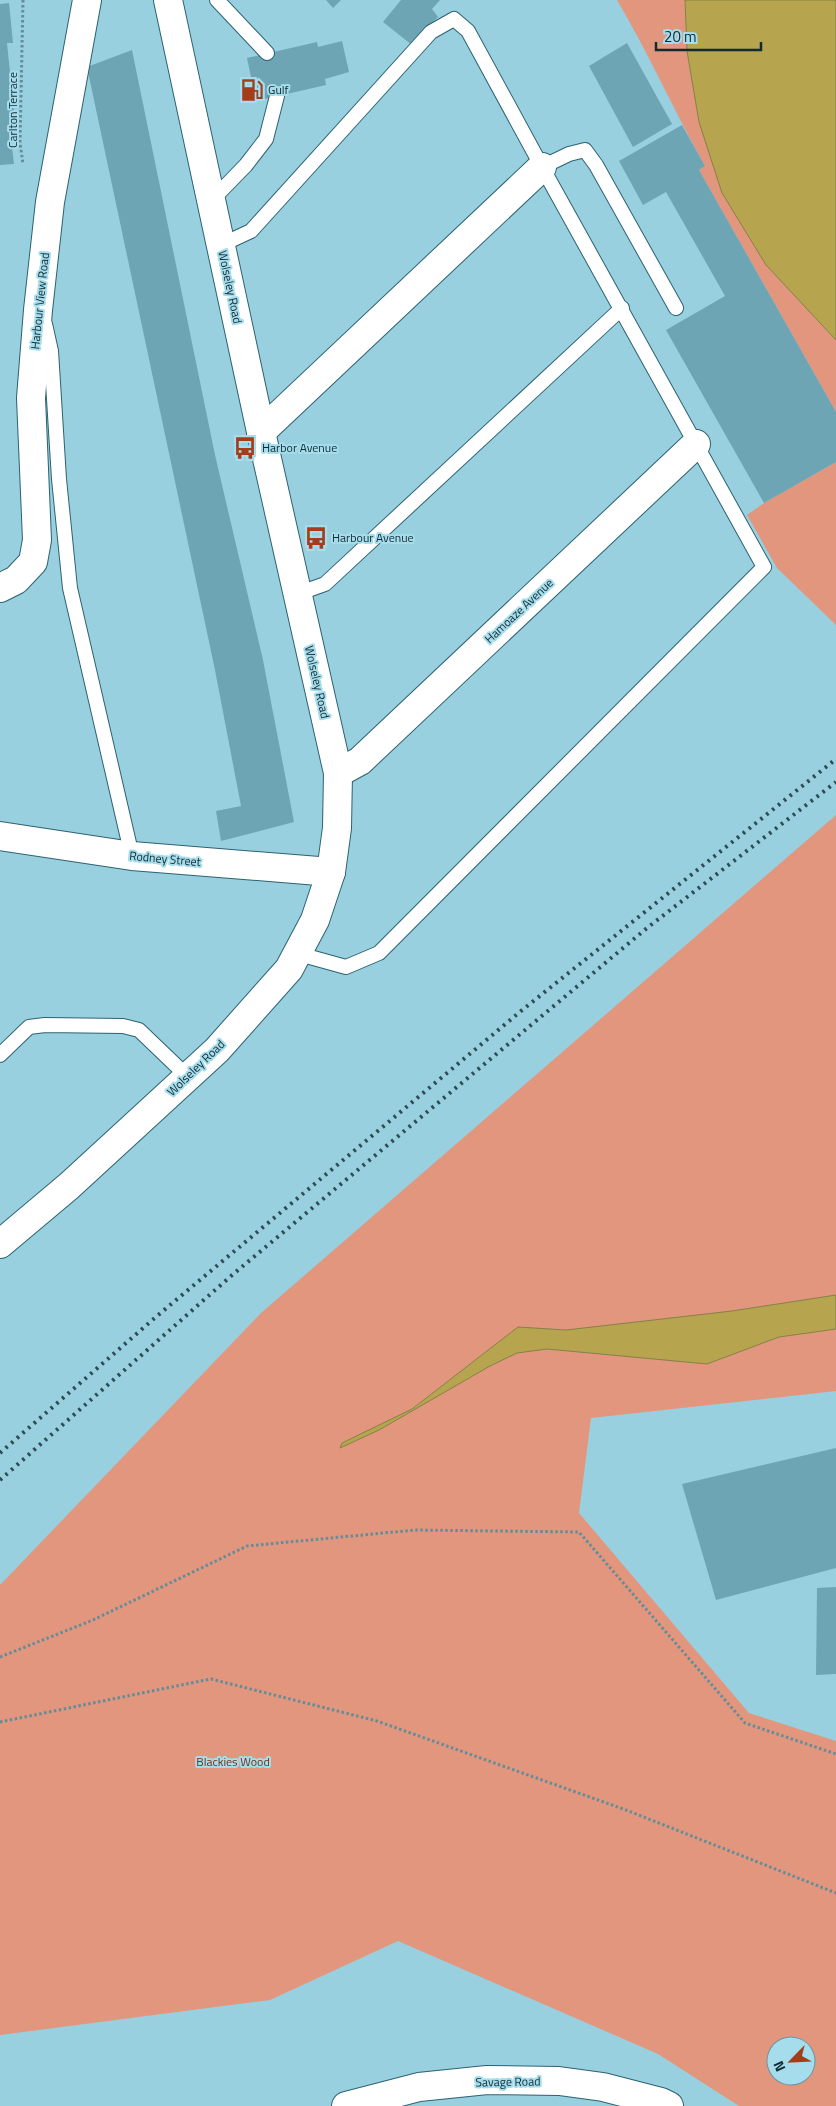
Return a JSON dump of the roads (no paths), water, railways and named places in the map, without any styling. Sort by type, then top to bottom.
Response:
[{"type":"street","name":"Harbour View Road","points":[[0,588],[16,580],[33,562],[37,540],[31,398],[38,310],[50,202],[87,0]]},
{"type":"street","name":"Wolseley Road","points":[[0,1244],[69,1186],[217,1050],[289,969],[299,954],[315,920],[331,872],[337,828],[338,773],[261,432],[168,0]]},
{"type":"street","points":[[261,432],[542,167]]},
{"type":"street","name":"Hamoaze Avenue","points":[[338,773],[360,761],[696,444]]},
{"type":"street","name":"Rodney Street","points":[[0,836],[132,856],[331,872]]},
{"type":"street","name":"Savage Road","points":[[346,2106],[419,2087],[487,2080],[558,2081],[603,2087],[661,2102],[669,2106]]},
{"type":"lane","points":[[217,0],[267,53]]},
{"type":"lane","points":[[220,245],[250,231],[431,32],[454,19],[468,31],[764,567],[379,953],[346,967],[299,954]]},
{"type":"lane","points":[[211,202],[246,165],[266,139],[277,96]]},
{"type":"lane","points":[[542,167],[569,154],[585,150],[596,165],[676,308]]},
{"type":"lane","points":[[298,594],[326,584],[622,308]]},
{"type":"lane","points":[[38,310],[47,328],[51,351],[59,479],[70,588],[132,856]]},
{"type":"lane","points":[[0,1055],[29,1027],[45,1025],[123,1026],[139,1030],[188,1077]]},
{"type":"railway","points":[[0,1453],[157,1316],[521,1011],[836,759]]},
{"type":"railway","points":[[0,1480],[231,1276],[647,928],[836,782]]},
{"type":"place","name":"Gulf","points":[[252,90]]},
{"type":"place","name":"Harbor Avenue","points":[[245,448]]},
{"type":"place","name":"Harbour Avenue","points":[[316,538]]},
{"type":"park label","name":"Blackies Wood","points":[[233,1762]]}]
